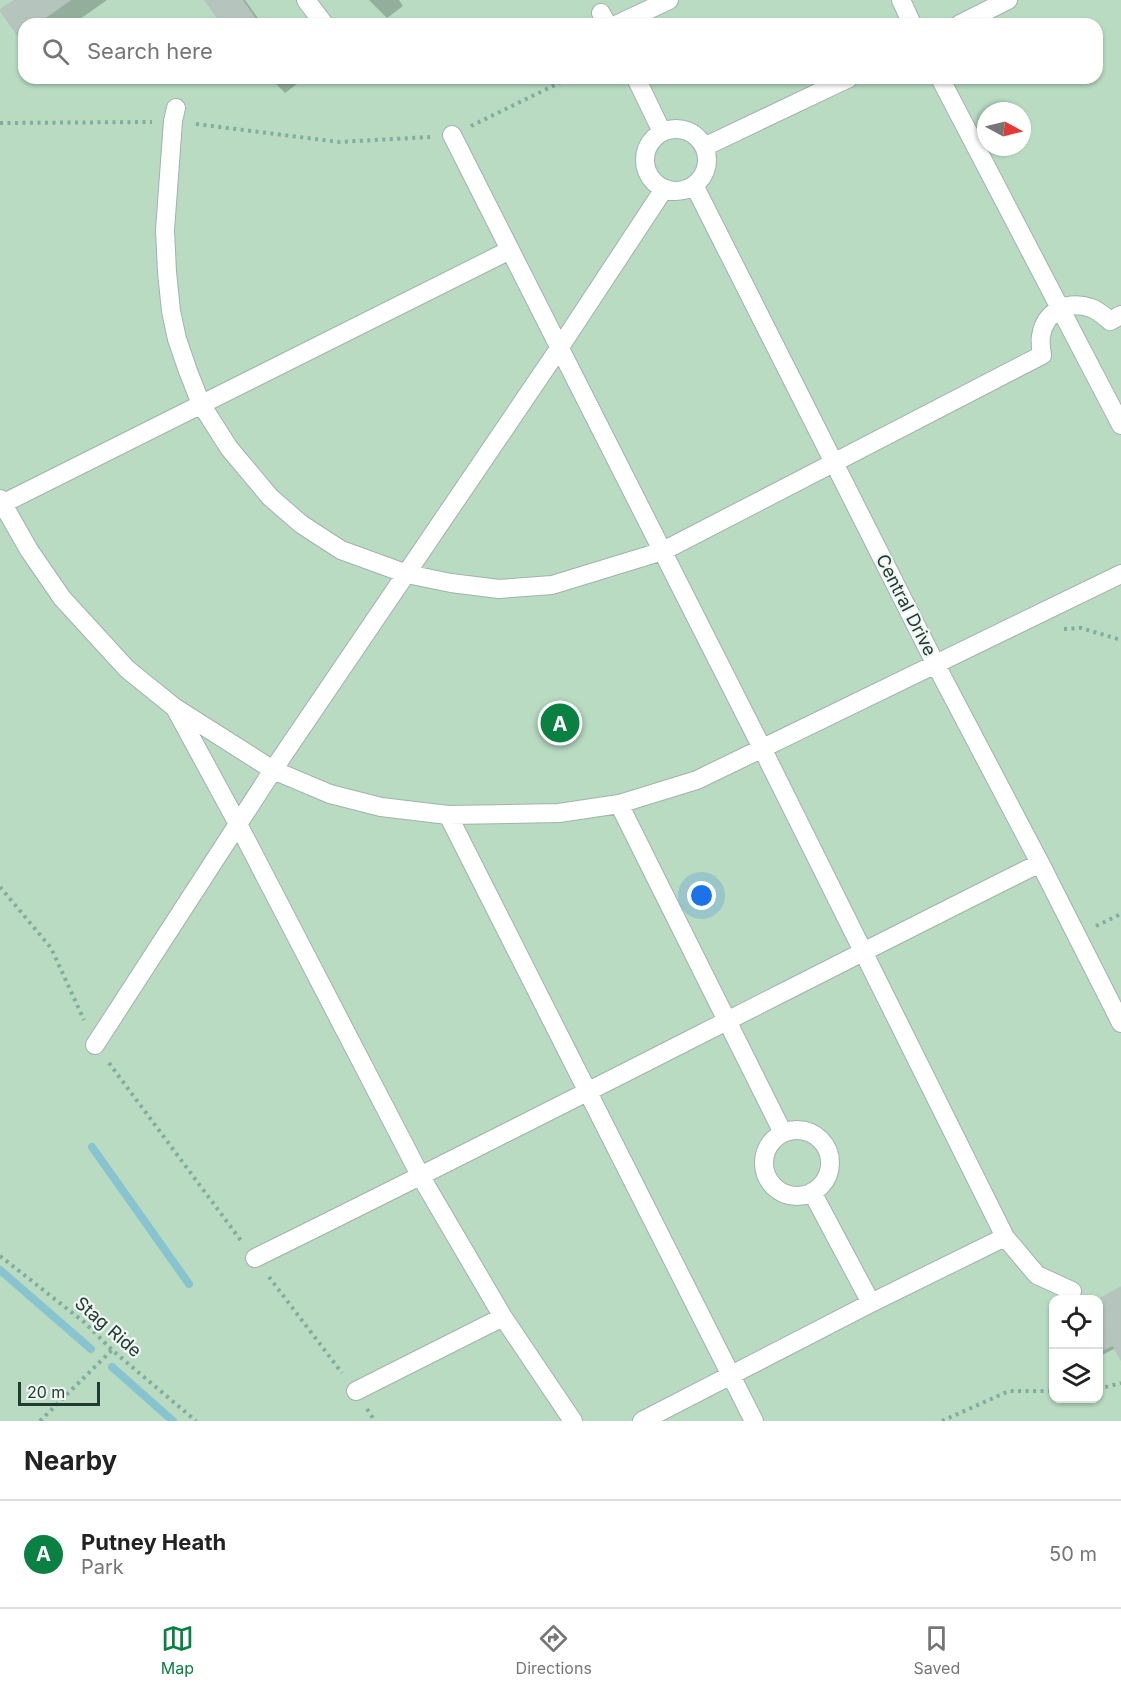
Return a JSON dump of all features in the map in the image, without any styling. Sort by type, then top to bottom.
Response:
[{"type":"street","points":[[306,0],[320,18]]},
{"type":"street","points":[[631,18],[669,0]]},
{"type":"street","points":[[901,0],[909,18]]},
{"type":"street","points":[[972,18],[1008,0]]},
{"type":"street","points":[[639,84],[662,132]]},
{"type":"street","points":[[704,147],[836,84]]},
{"type":"street","points":[[943,84],[1121,425]]},
{"type":"street","points":[[175,115],[165,230],[170,302],[177,339],[201,404],[229,448],[270,497],[301,524],[341,550],[407,574],[451,583],[499,589],[552,585],[663,551],[1041,355],[1041,336],[1047,321],[1061,307],[1078,305],[1093,308],[1110,321],[1121,315]]},
{"type":"street","points":[[681,130],[690,133],[704,147],[706,168],[694,185],[684,190],[664,189],[655,183],[645,166],[648,147],[662,132],[681,130]]},
{"type":"street","points":[[452,135],[864,951],[1005,1237],[1037,1275],[1072,1291]]},
{"type":"street","name":"Central Drive","points":[[694,185],[936,665],[1121,1023]]},
{"type":"street","points":[[95,1045],[273,770],[560,347],[664,189]]},
{"type":"street","points":[[510,250],[1,503],[29,550],[62,598],[127,669],[174,707],[273,770],[330,794],[381,807],[448,815],[559,813],[619,804],[697,780],[1121,574]]},
{"type":"street","points":[[174,707],[238,824],[422,1177],[503,1317],[573,1421]]},
{"type":"street","points":[[619,804],[783,1133]]},
{"type":"street","points":[[448,815],[754,1421]]},
{"type":"street","points":[[255,1258],[422,1177],[1040,863]]},
{"type":"street","points":[[789,1130],[809,1132],[825,1146],[829,1156],[830,1166],[827,1177],[812,1192],[801,1196],[779,1191],[765,1172],[764,1161],[771,1142],[789,1130]]},
{"type":"street","points":[[812,1192],[871,1303]]},
{"type":"street","points":[[642,1421],[1005,1237]]},
{"type":"street","points":[[356,1391],[503,1317]]},
{"type":"path","points":[[0,123],[175,115],[339,142],[452,135],[557,84]]},
{"type":"path","points":[[1058,629],[1081,628],[1121,640]]},
{"type":"path","points":[[0,887],[51,948],[95,1045],[356,1391],[375,1421]]},
{"type":"path","name":"Stag Ride","points":[[0,1256],[84,1322],[112,1350],[196,1421]]},
{"type":"path","points":[[40,1421],[112,1350]]},
{"type":"path","points":[[1103,1388],[1121,1383]]},
{"type":"path","points":[[942,1421],[1009,1392],[1049,1391]]},
{"type":"green space","points":[[0,0],[1121,0],[1121,1421],[0,1421]]},
{"type":"building","points":[[15,0],[70,0],[44,18],[18,18],[18,36],[0,10]]},
{"type":"building","points":[[205,0],[242,0],[255,18],[218,18]]},
{"type":"building","points":[[1121,1287],[1121,1360],[1103,1327],[1103,1297]]},
{"type":"building","points":[[1103,1327],[1113,1345],[1103,1350]]},
{"type":"waterway","points":[[92,1147],[189,1284]]},
{"type":"waterway","points":[[0,1270],[91,1349]]},
{"type":"waterway","points":[[112,1367],[173,1421]]},
{"type":"place","name":"Putney Heath","points":[[560,723]]}]
